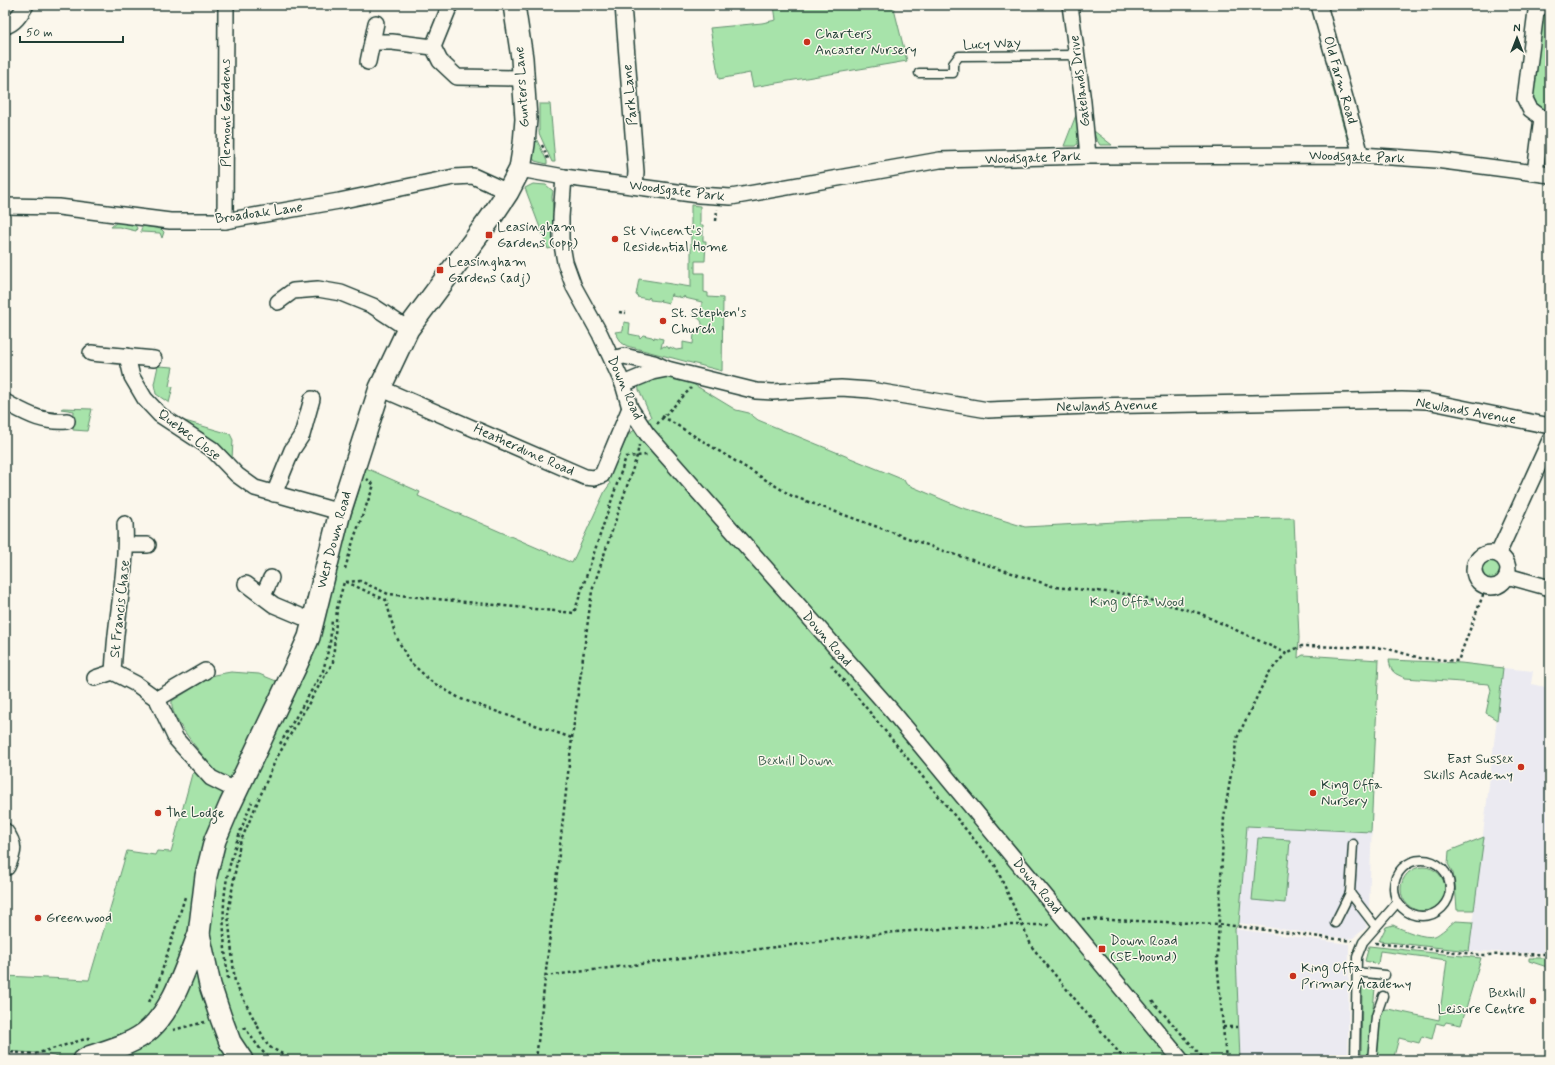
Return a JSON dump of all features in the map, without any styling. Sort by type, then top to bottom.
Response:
[{"type":"street","points":[[5,26],[9,25],[18,17],[26,5]]},
{"type":"street","name":"Plemont Gardens","points":[[225,221],[226,5]]},
{"type":"street","points":[[450,5],[433,47],[440,61],[457,77],[523,78]]},
{"type":"street","name":"Gunters Lane","points":[[514,5],[522,58],[526,118],[520,169]]},
{"type":"street","name":"Park Lane","points":[[623,5],[636,172],[635,186]]},
{"type":"street","name":"Gatelands Drive","points":[[1070,5],[1084,102],[1088,156]]},
{"type":"street","name":"Old Farm Road","points":[[1319,5],[1361,155]]},
{"type":"street","points":[[1535,172],[1546,117],[1530,109],[1525,99],[1536,11],[1544,5]]},
{"type":"street","points":[[368,62],[376,23]]},
{"type":"street","points":[[372,42],[392,42],[433,47]]},
{"type":"street","name":"Woodsgate Park","points":[[520,169],[564,177],[731,198],[940,160],[1088,156],[1361,155],[1436,160],[1550,175]]},
{"type":"street","name":"West Down Road","points":[[84,1060],[129,1042],[149,1030],[164,1013],[174,995],[199,934],[206,876],[215,840],[245,795],[309,637],[340,512],[380,388],[408,329],[470,248],[508,192],[520,169]]},
{"type":"street","name":"Broadoak Lane","points":[[5,206],[60,207],[170,221],[225,221],[339,201],[454,177],[473,176],[508,192]]},
{"type":"street","name":"Down Road","points":[[564,177],[561,239],[565,262],[574,287],[612,359],[623,384],[630,408],[647,434],[892,711],[1177,1058]]},
{"type":"street","points":[[278,302],[293,291],[318,289],[342,293],[373,306],[408,329]]},
{"type":"street","points":[[91,353],[154,359]]},
{"type":"street","name":"Quebec Close","points":[[126,356],[132,377],[145,399],[160,415],[212,449],[237,475],[255,488],[340,512]]},
{"type":"street","name":"Newlands Avenue","points":[[612,359],[624,356],[654,363],[666,369],[756,391],[773,392],[841,388],[870,390],[988,410],[1097,406],[1402,400],[1427,401],[1550,426]]},
{"type":"street","name":"Newlands Avenue","points":[[623,384],[652,372],[666,369]]},
{"type":"street","name":"Heatherdune Road","points":[[380,388],[585,477],[594,478],[602,475],[630,408]]},
{"type":"street","points":[[274,494],[292,450],[302,435],[312,399]]},
{"type":"street","points":[[5,402],[34,418],[59,426]]},
{"type":"street","points":[[1498,554],[1550,440]]},
{"type":"street","name":"St Francis Chase","points":[[113,672],[116,627],[122,596],[126,546],[125,524]]},
{"type":"street","name":"St Francis Chase","points":[[126,546],[148,545]]},
{"type":"street","points":[[1490,553],[1498,554],[1507,563],[1507,576],[1501,585],[1496,587],[1486,587],[1478,582],[1474,576],[1474,568],[1477,560],[1483,555],[1490,553]]},
{"type":"street","points":[[1507,576],[1550,588]]},
{"type":"street","points":[[263,596],[271,578]]},
{"type":"street","points":[[246,584],[274,605],[312,621]]},
{"type":"street","points":[[157,700],[205,671]]},
{"type":"street","name":"St Francis Chase","points":[[95,678],[113,672],[136,684],[157,700],[176,739],[211,778],[245,795]]},
{"type":"street","points":[[5,831],[12,843],[13,854],[7,867]]},
{"type":"street","name":"West Down Road","points":[[199,934],[210,985],[221,1018],[230,1042],[242,1060]]},
{"type":"lane","name":"Lucy Way","points":[[920,73],[953,73],[953,64],[959,56],[1077,55]]},
{"type":"lane","points":[[1335,923],[1350,893],[1353,844]]},
{"type":"lane","points":[[1424,860],[1433,862],[1442,867],[1448,875],[1451,884],[1451,892],[1448,901],[1436,914],[1418,917],[1410,914],[1397,903],[1394,892],[1394,882],[1398,873],[1405,866],[1414,861],[1424,860]]},
{"type":"lane","points":[[1350,893],[1376,927]]},
{"type":"lane","points":[[1355,1060],[1357,957],[1363,942],[1397,903]]},
{"type":"lane","points":[[1356,972],[1386,975]]},
{"type":"lane","points":[[1372,1060],[1376,1016],[1383,996]]},
{"type":"path","points":[[619,312],[626,313]]},
{"type":"path","points":[[536,1060],[572,738],[592,591],[637,456],[639,441],[701,378]]},
{"type":"path","points":[[662,416],[792,496],[941,550],[1055,587],[1128,594],[1200,613],[1286,653]]},
{"type":"path","points":[[333,609],[342,581],[360,581],[388,594],[574,612],[626,457],[649,454]]},
{"type":"path","points":[[344,574],[354,538],[374,485],[354,466]]},
{"type":"path","points":[[344,582],[386,600],[394,634],[409,662],[432,682],[461,699],[572,738]]},
{"type":"path","points":[[293,1060],[268,1046],[235,983],[228,914],[240,843],[276,759],[333,662],[337,608],[344,582]]},
{"type":"path","points":[[1226,1060],[1217,960],[1224,817],[1237,738],[1268,674],[1286,653],[1302,646],[1385,648],[1420,658],[1458,661],[1486,587]]},
{"type":"path","points":[[277,748],[323,671],[330,643],[332,616]]},
{"type":"path","points":[[828,662],[995,865],[1032,947],[1125,1060]]},
{"type":"path","points":[[228,980],[223,914],[228,870],[242,826],[245,795]]},
{"type":"path","points":[[148,1004],[157,987],[186,895]]},
{"type":"path","points":[[545,976],[895,932],[1068,924],[1079,919],[1219,924],[1482,955],[1550,954]]},
{"type":"path","points":[[149,1030],[155,1034],[221,1018],[237,1017],[253,1040],[271,1060]]},
{"type":"path","points":[[1223,1027],[1239,1027]]},
{"type":"path","points":[[5,1052],[35,1054],[94,1036]]},
{"type":"shaded area","name":"East Sussex Skills Academy","points":[[1503,668],[1533,671],[1531,684],[1550,688],[1550,952],[1521,953],[1469,951]]},
{"type":"shaded area","name":"King Offa Nursery","points":[[1377,681],[1369,908],[1361,912],[1367,927],[1353,938],[1348,939],[1239,923],[1247,826]]},
{"type":"shaded area","name":"King Offa Primary Academy","points":[[1235,929],[1349,944],[1348,1060],[1240,1060]]},
{"type":"green space","name":"Charters Ancaster Nursery","points":[[774,5],[893,5],[907,61],[753,87],[750,73],[719,79],[710,28],[762,23],[776,20]]},
{"type":"green space","points":[[1550,9],[1550,109],[1543,111],[1530,98],[1541,15]]},
{"type":"green space","points":[[1334,81],[1349,138],[1347,139],[1331,82]]},
{"type":"green space","points":[[539,104],[550,104],[555,162],[552,162],[539,133]]},
{"type":"green space","points":[[1078,110],[1080,142],[1075,146],[1064,146]]},
{"type":"green space","points":[[1094,131],[1112,145],[1100,145],[1095,137]]},
{"type":"green space","points":[[534,134],[547,164],[535,161],[530,154]]},
{"type":"green space","points":[[533,184],[546,185],[553,191],[552,197],[556,247],[548,249],[525,188]]},
{"type":"green space","points":[[691,205],[700,206],[700,225],[703,225],[703,241],[706,241],[705,261],[695,261],[695,273],[704,273],[704,292],[708,293],[708,297],[723,298],[722,371],[627,346],[622,343],[615,332],[623,331],[624,322],[630,323],[629,334],[639,336],[640,338],[643,335],[654,339],[654,337],[663,339],[661,348],[664,346],[668,347],[669,349],[670,347],[676,350],[683,349],[683,342],[693,344],[694,334],[702,330],[701,320],[692,316],[693,314],[701,315],[702,302],[685,298],[684,296],[684,298],[672,296],[673,294],[671,294],[669,303],[660,301],[661,299],[659,301],[650,300],[649,297],[648,299],[637,297],[638,296],[636,295],[639,279],[691,287]]},
{"type":"green space","points":[[117,222],[135,225],[137,228],[136,231],[119,227],[111,227]]},
{"type":"green space","points":[[143,226],[161,229],[164,232],[162,238],[160,233],[141,232]]},
{"type":"green space","points":[[158,366],[173,367],[169,386],[173,387],[169,403],[156,394],[154,384]]},
{"type":"green space","name":"Bexhill Down","points":[[665,376],[688,381],[736,410],[749,413],[758,420],[904,480],[906,484],[960,507],[1025,527],[1152,520],[1294,518],[1299,638],[1298,658],[1303,655],[1379,660],[1371,832],[1247,826],[1239,923],[1235,929],[1240,1060],[76,1060],[37,1053],[5,1051],[5,976],[89,980],[127,851],[155,855],[157,851],[171,852],[192,774],[208,762],[179,724],[172,708],[172,701],[214,675],[231,672],[259,674],[291,687],[309,650],[366,468],[420,492],[418,496],[572,563],[605,491],[610,484],[608,480],[628,435],[651,417],[639,390],[638,383]]},
{"type":"green space","points":[[61,409],[92,409],[87,431],[73,430],[74,411]]},
{"type":"green space","points":[[178,419],[230,434],[233,440],[232,460]]},
{"type":"green space","points":[[1487,561],[1495,561],[1501,567],[1501,575],[1495,581],[1487,581],[1481,575],[1481,567]]},
{"type":"green space","points":[[1389,660],[1461,663],[1503,668],[1497,720],[1486,713],[1491,690],[1489,684],[1405,678],[1392,670]]},
{"type":"green space","points":[[1484,837],[1474,910],[1457,910],[1453,873],[1448,864],[1449,851]]},
{"type":"green space","points":[[1258,838],[1290,840],[1285,903],[1252,900]]},
{"type":"green space","points":[[1427,867],[1432,868],[1439,873],[1444,880],[1444,898],[1439,905],[1432,910],[1419,911],[1414,910],[1407,905],[1402,898],[1401,885],[1402,880],[1407,873],[1414,868]]},
{"type":"green space","points":[[1455,921],[1473,922],[1469,951],[1379,941],[1386,927],[1393,925],[1414,934],[1430,937],[1437,935]]},
{"type":"green space","points":[[1369,946],[1481,958],[1461,1025],[1446,1022],[1444,1025],[1436,1023],[1432,1039],[1422,1036],[1419,1043],[1399,1038],[1393,1060],[1377,1060],[1380,1017],[1382,1010],[1388,1009],[1439,1020],[1447,960],[1380,951],[1378,964],[1365,961]]},
{"type":"green space","points":[[1529,958],[1550,958],[1550,968],[1529,961]]},
{"type":"green space","points":[[1362,987],[1375,988],[1368,1060],[1361,1060]]},
{"type":"place","name":"Charters Ancaster Nursery","points":[[807,42]]},
{"type":"place","name":"Leasingham Gardens (opp)","points":[[489,235]]},
{"type":"place","name":"St Vincent's Residential Home","points":[[615,239]]},
{"type":"place","name":"Leasingham Gardens (adj)","points":[[440,270]]},
{"type":"place","name":"St. Stephen's Church","points":[[663,321]]},
{"type":"place","name":"East Sussex Skills Academy","points":[[1521,767]]},
{"type":"place","name":"King Offa Nursery","points":[[1313,793]]},
{"type":"place","name":"The Lodge","points":[[158,813]]},
{"type":"place","name":"Greenwood","points":[[38,918]]},
{"type":"place","name":"Down Road (SE-bound)","points":[[1102,949]]},
{"type":"place","name":"King Offa Primary Academy","points":[[1293,976]]},
{"type":"place","name":"Bexhill Leisure Centre","points":[[1533,1001]]},
{"type":"park label","name":"King Offa Wood","points":[[1137,602]]}]
